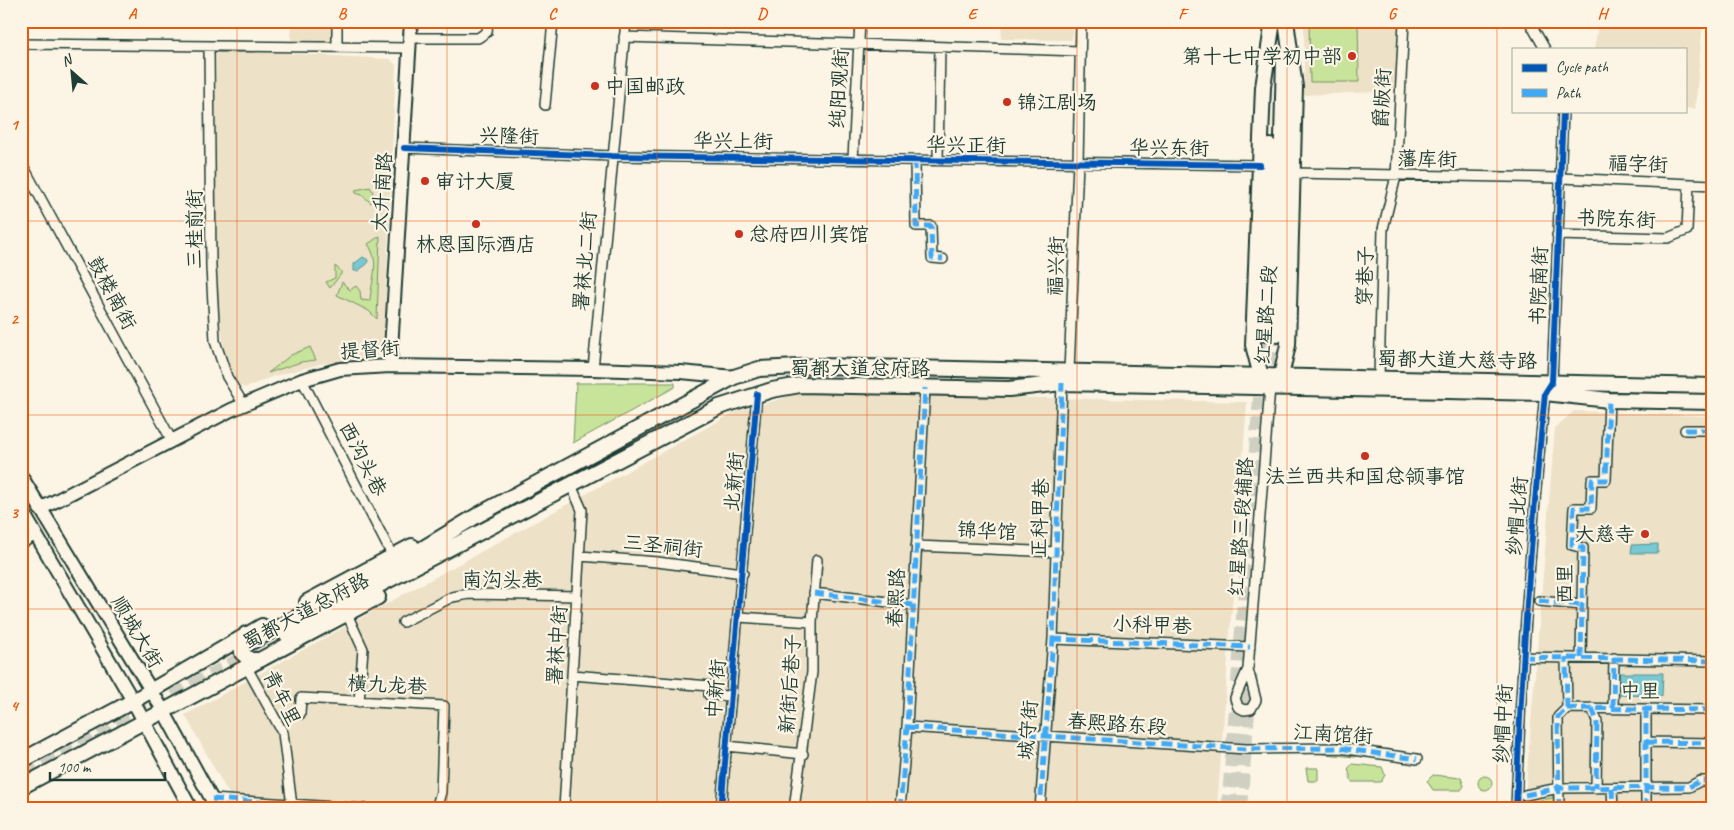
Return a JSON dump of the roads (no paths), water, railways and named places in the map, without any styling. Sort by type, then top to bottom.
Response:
[{"type":"main road","name":"太升南路","points":[[390,366],[411,21]]},
{"type":"main road","name":"红星路二段","points":[[1279,22],[1295,87],[1293,173],[1288,345],[1281,376],[1270,387],[1261,376],[1253,345],[1262,87],[1279,22]]},
{"type":"main road","points":[[1271,334],[1279,22]]},
{"type":"main road","name":"提督街","points":[[40,509],[244,405],[302,380],[340,369],[390,366],[593,370],[681,372],[734,377]]},
{"type":"main road","name":"蜀都大道总府路","points":[[21,787],[162,710],[392,555],[478,515],[734,377],[759,369],[790,366],[1270,387]]},
{"type":"main road","name":"蜀都大道总府路","points":[[252,650],[484,531],[719,407],[757,394],[800,385],[1009,390],[1066,377],[1261,376]]},
{"type":"main road","name":"蜀都大道大慈寺路","points":[[1261,376],[1379,378],[1549,388],[1610,400],[1713,402]]},
{"type":"main road","name":"蜀都大道大慈寺路","points":[[1270,387],[1549,388],[1713,386]]},
{"type":"main road","name":"顺城大街","points":[[21,476],[162,710],[215,804]]},
{"type":"main road","name":"顺城大街","points":[[21,509],[133,701],[191,809]]},
{"type":"main road","name":"蜀都大道总府路","points":[[252,650],[478,515]]},
{"type":"main road","name":"蜀都大道总府路","points":[[21,761],[150,690],[347,614],[410,578],[484,531]]},
{"type":"street","points":[[337,21],[337,47]]},
{"type":"street","points":[[21,44],[337,47],[478,38],[487,32],[488,21]]},
{"type":"street","points":[[545,105],[553,21]]},
{"type":"street","name":"署袜北二街","points":[[593,370],[626,21]]},
{"type":"street","name":"纯阳观街","points":[[853,159],[860,21]]},
{"type":"street","name":"福兴街","points":[[1066,377],[1078,163],[1080,21]]},
{"type":"street","name":"爵版街","points":[[1396,176],[1404,21]]},
{"type":"street","points":[[1529,21],[1544,48]]},
{"type":"street","points":[[624,37],[1080,52]]},
{"type":"street","name":"三桂前街","points":[[209,46],[211,268],[215,341],[227,377],[244,405]]},
{"type":"street","points":[[938,161],[940,47]]},
{"type":"street","name":"书院南街","points":[[1549,388],[1563,112]]},
{"type":"street","name":"兴隆街","points":[[404,148],[612,156]]},
{"type":"street","name":"华兴上街","points":[[612,156],[853,159]]},
{"type":"street","name":"华兴正街","points":[[853,159],[1078,163]]},
{"type":"street","points":[[916,160],[916,226],[931,226],[932,258],[943,259]]},
{"type":"street","name":"鼓楼南街","points":[[21,162],[172,441]]},
{"type":"street","name":"华兴东街","points":[[1078,163],[1260,166]]},
{"type":"street","name":"藩库街","points":[[1293,173],[1561,178]]},
{"type":"street","name":"穿巷子","points":[[1379,378],[1383,230],[1396,176]]},
{"type":"street","name":"福字街","points":[[1561,178],[1713,185]]},
{"type":"street","name":"书院东街","points":[[1557,235],[1668,238],[1687,230],[1689,184]]},
{"type":"street","name":"正科甲巷","points":[[1052,654],[1066,377]]},
{"type":"street","name":"西沟头巷","points":[[302,380],[392,555]]},
{"type":"street","name":"红星路三段辅路","points":[[1248,669],[1270,387]]},
{"type":"street","name":"春熙路","points":[[900,809],[907,727],[925,388]]},
{"type":"street","name":"纱帽北街","points":[[1524,642],[1530,541],[1549,388]]},
{"type":"street","name":"北新街","points":[[743,573],[757,394]]},
{"type":"street","name":"西里","points":[[1581,658],[1583,548],[1572,544],[1574,508],[1591,508],[1592,480],[1606,480],[1610,400]]},
{"type":"street","points":[[1685,430],[1713,430]]},
{"type":"street","name":"署袜中街","points":[[564,809],[582,510],[571,485]]},
{"type":"street","points":[[21,544],[36,535]]},
{"type":"street","name":"锦华馆","points":[[916,546],[1057,552]]},
{"type":"street","name":"三圣祠街","points":[[580,556],[658,562],[743,573]]},
{"type":"street","name":"新街后巷子","points":[[794,809],[800,761],[803,754],[812,672],[812,622],[817,560]]},
{"type":"street","name":"中新街","points":[[720,809],[743,573]]},
{"type":"street","points":[[814,593],[913,605]]},
{"type":"street","name":"南沟头巷","points":[[403,622],[452,597],[469,594],[577,596]]},
{"type":"street","points":[[1539,601],[1582,605]]},
{"type":"street","points":[[347,614],[363,649],[359,702]]},
{"type":"street","points":[[739,617],[812,622]]},
{"type":"street","name":"小科甲巷","points":[[1053,639],[1250,647]]},
{"type":"street","name":"纱帽中街","points":[[1516,809],[1524,642]]},
{"type":"street","name":"青年里","points":[[252,650],[283,733],[292,806]]},
{"type":"street","name":"城守街","points":[[1040,809],[1052,654]]},
{"type":"street","points":[[1523,657],[1713,661]]},
{"type":"street","points":[[1559,809],[1558,717],[1567,708],[1566,658]]},
{"type":"street","points":[[1613,708],[1614,658]]},
{"type":"street","points":[[572,674],[710,686],[709,695],[731,696]]},
{"type":"street","name":"横九龙巷","points":[[300,714],[301,698],[444,706],[441,792],[436,809]]},
{"type":"street","name":"中里","points":[[1567,708],[1713,710]]},
{"type":"street","points":[[1592,708],[1597,721],[1596,788]]},
{"type":"street","points":[[1646,709],[1646,809]]},
{"type":"street","name":"春熙路东段","points":[[907,727],[1246,749]]},
{"type":"street","points":[[1646,742],[1713,744]]},
{"type":"street","points":[[727,746],[803,754]]},
{"type":"street","name":"江南馆街","points":[[1246,749],[1339,748],[1417,759]]},
{"type":"street","points":[[1525,795],[1559,788],[1689,787],[1700,781],[1713,781]]},
{"type":"street","points":[[1612,788],[1612,808],[1620,809]]},
{"type":"street","points":[[215,804],[366,809]]},
{"type":"street","points":[[572,809],[587,809]]},
{"type":"water","points":[[363,257],[368,260],[367,264],[358,271],[354,271],[354,264]]},
{"type":"water","points":[[1658,544],[1658,553],[1631,553],[1632,545]]},
{"type":"water","points":[[1615,673],[1663,673],[1662,696],[1615,695]]},
{"type":"tunnel","points":[[1228,809],[1265,334]]},
{"type":"tunnel","points":[[1273,387],[1277,335]]},
{"type":"tunnel","points":[[26,777],[257,650]]},
{"type":"tunnel","points":[[1240,809],[1251,675]]},
{"type":"place","name":"第十七中学初中部","points":[[1352,56]]},
{"type":"place","name":"中国邮政","points":[[595,86]]},
{"type":"place","name":"锦江剧场","points":[[1007,102]]},
{"type":"place","name":"审计大厦","points":[[425,181]]},
{"type":"place","name":"林恩国际酒店","points":[[476,224]]},
{"type":"place","name":"总府四川宾馆","points":[[739,234]]},
{"type":"place","name":"法兰西共和国总领事馆","points":[[1365,456]]},
{"type":"place","name":"大慈寺","points":[[1645,534]]}]
